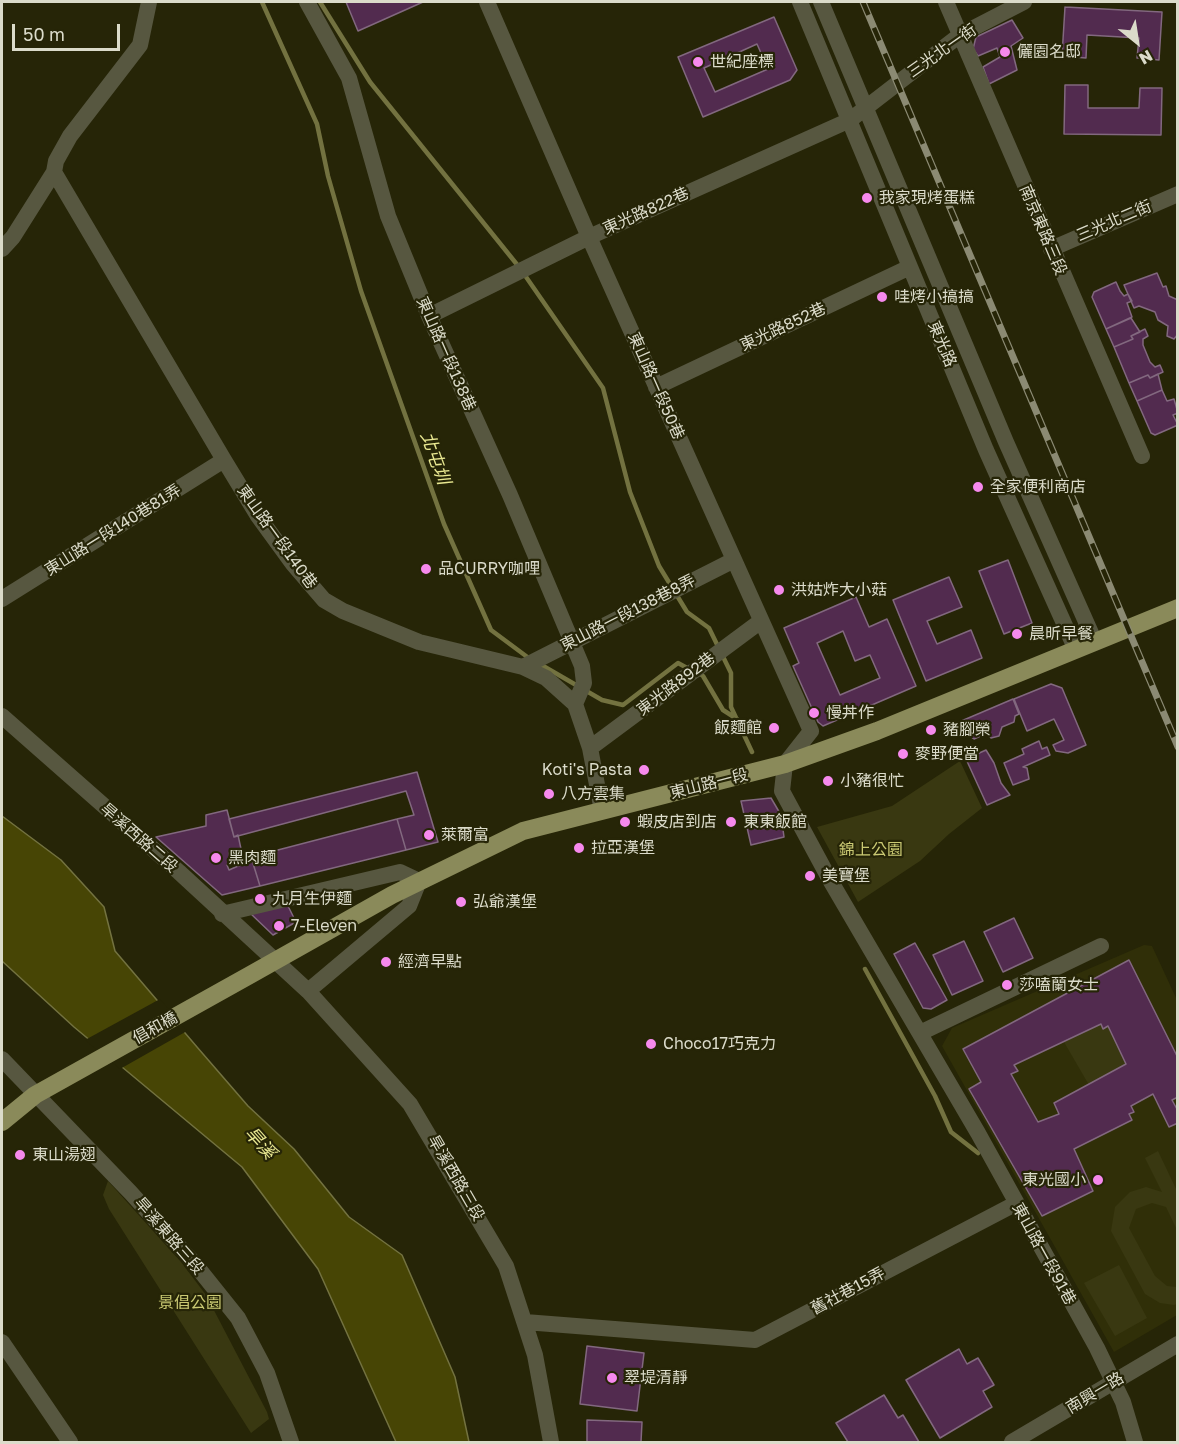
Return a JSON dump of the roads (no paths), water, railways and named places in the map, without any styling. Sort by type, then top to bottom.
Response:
[{"type":"main road","name":"東山路一段","points":[[250,975],[419,881],[523,831],[785,765],[877,731],[1178,608]]},
{"type":"main road","name":"倡和橋","points":[[35,1095],[250,975]]},
{"type":"main road","points":[[2,1122],[35,1095]]},
{"type":"street","points":[[2,249],[13,237],[54,172],[56,161],[70,136],[140,45],[149,2]]},
{"type":"street","name":"東山路一段138巷","points":[[307,2],[349,78],[388,216],[429,316],[510,495],[582,666],[584,683],[575,704]]},
{"type":"street","name":"東山路一段50巷","points":[[487,2],[588,237],[811,731],[785,765]]},
{"type":"street","name":"東光路","points":[[800,2],[1013,513],[1076,650]]},
{"type":"street","name":"東光路","points":[[821,2],[1006,442],[1095,642]]},
{"type":"street","name":"南京東路三段","points":[[946,2],[1050,249],[1142,456]]},
{"type":"street","name":"三光北一街","points":[[866,110],[960,35],[1024,2]]},
{"type":"street","name":"東光路822巷","points":[[429,316],[588,237],[850,120],[866,110]]},
{"type":"street","name":"東山路一段140巷","points":[[54,172],[224,460],[293,564],[324,600],[343,611],[418,642],[523,667],[546,678],[575,704],[590,748],[602,811]]},
{"type":"street","name":"三光北二街","points":[[1050,249],[1178,194]]},
{"type":"street","name":"東光路852巷","points":[[656,387],[910,267]]},
{"type":"street","name":"東山路一段140巷81弄","points":[[2,599],[224,460]]},
{"type":"street","name":"東山路一段138巷8弄","points":[[523,667],[734,560]]},
{"type":"street","name":"東光路892巷","points":[[590,748],[761,621]]},
{"type":"street","name":"旱溪西路二段","points":[[2,716],[276,961]]},
{"type":"street","name":"東山路一段91巷","points":[[785,765],[782,791],[830,880],[978,1133],[1015,1204],[1115,1382],[1135,1443]]},
{"type":"street","points":[[222,914],[400,872],[419,881],[409,906],[308,991]]},
{"type":"street","points":[[920,1033],[1101,946]]},
{"type":"street","name":"旱溪西路三段","points":[[276,961],[308,991],[377,1064],[422,1119],[506,1266],[525,1322],[543,1388],[551,1443]]},
{"type":"street","name":"旱溪東路三段","points":[[2,1059],[35,1095],[69,1126],[131,1193],[194,1263],[238,1318],[267,1373],[291,1443]]},
{"type":"street","name":"舊社巷15弄","points":[[525,1322],[755,1340],[1015,1204]]},
{"type":"street","points":[[2,1342],[70,1443]]},
{"type":"street","name":"南興一路","points":[[1012,1443],[1178,1344]]},
{"type":"water","name":"旱溪","points":[[2,816],[61,860],[104,907],[115,951],[197,1047],[248,1106],[294,1149],[349,1217],[402,1255],[455,1377],[469,1442],[396,1442],[318,1269],[242,1167],[74,1027],[2,961]]},
{"type":"waterway","name":"北屯圳","points":[[262,2],[317,124],[328,176],[361,291],[444,524],[491,630],[530,659]]},
{"type":"waterway","name":"北屯圳","points":[[320,2],[370,82],[519,267]]},
{"type":"waterway","name":"北屯圳","points":[[524,274],[603,388],[630,492],[659,566],[687,612],[709,628],[731,673],[731,707],[752,752]]},
{"type":"waterway","name":"北屯圳","points":[[538,663],[602,700],[623,705],[678,663],[689,669]]},
{"type":"waterway","name":"北屯圳","points":[[697,672],[703,676],[723,710],[737,719]]},
{"type":"waterway","points":[[865,969],[935,1096],[951,1132],[978,1153]]},
{"type":"railway","points":[[863,2],[1178,747]]},
{"type":"place","name":"儷園名邸","points":[[1005,52]]},
{"type":"place","name":"世紀座標","points":[[698,62]]},
{"type":"place","name":"我家現烤蛋糕","points":[[867,198]]},
{"type":"place","name":"哇烤小搞搞","points":[[882,297]]},
{"type":"place","name":"全家便利商店","points":[[978,487]]},
{"type":"place","name":"品CURRY咖哩","points":[[426,569]]},
{"type":"place","name":"洪姑炸大小菇","points":[[779,590]]},
{"type":"place","name":"晨昕早餐","points":[[1017,634]]},
{"type":"place","name":"慢丼作","points":[[814,713]]},
{"type":"place","name":"飯麵館","points":[[774,728]]},
{"type":"place","name":"豬腳榮","points":[[931,730]]},
{"type":"place","name":"麥野便當","points":[[903,754]]},
{"type":"place","name":"Koti's Pasta","points":[[644,770]]},
{"type":"place","name":"小豬很忙","points":[[828,781]]},
{"type":"place","name":"八方雲集","points":[[549,794]]},
{"type":"place","name":"蝦皮店到店","points":[[625,822]]},
{"type":"place","name":"東東飯館","points":[[731,822]]},
{"type":"place","name":"萊爾富","points":[[429,835]]},
{"type":"place","name":"拉亞漢堡","points":[[579,848]]},
{"type":"place","name":"黑肉麵","points":[[216,858]]},
{"type":"place","name":"美寶堡","points":[[810,876]]},
{"type":"place","name":"九月生伊麵","points":[[260,899]]},
{"type":"place","name":"弘爺漢堡","points":[[461,902]]},
{"type":"place","name":"7-Eleven","points":[[279,926]]},
{"type":"place","name":"經濟早點","points":[[386,962]]},
{"type":"place","name":"莎嗑蘭女士","points":[[1007,985]]},
{"type":"place","name":"Choco17巧克力","points":[[651,1044]]},
{"type":"place","name":"東山湯翅","points":[[20,1155]]},
{"type":"place","name":"東光國小","points":[[1098,1180]]},
{"type":"place","name":"翠堤清靜","points":[[612,1378]]},
{"type":"park label","name":"錦上公園","points":[[871,850]]},
{"type":"park label","name":"景倡公園","points":[[190,1303]]}]
